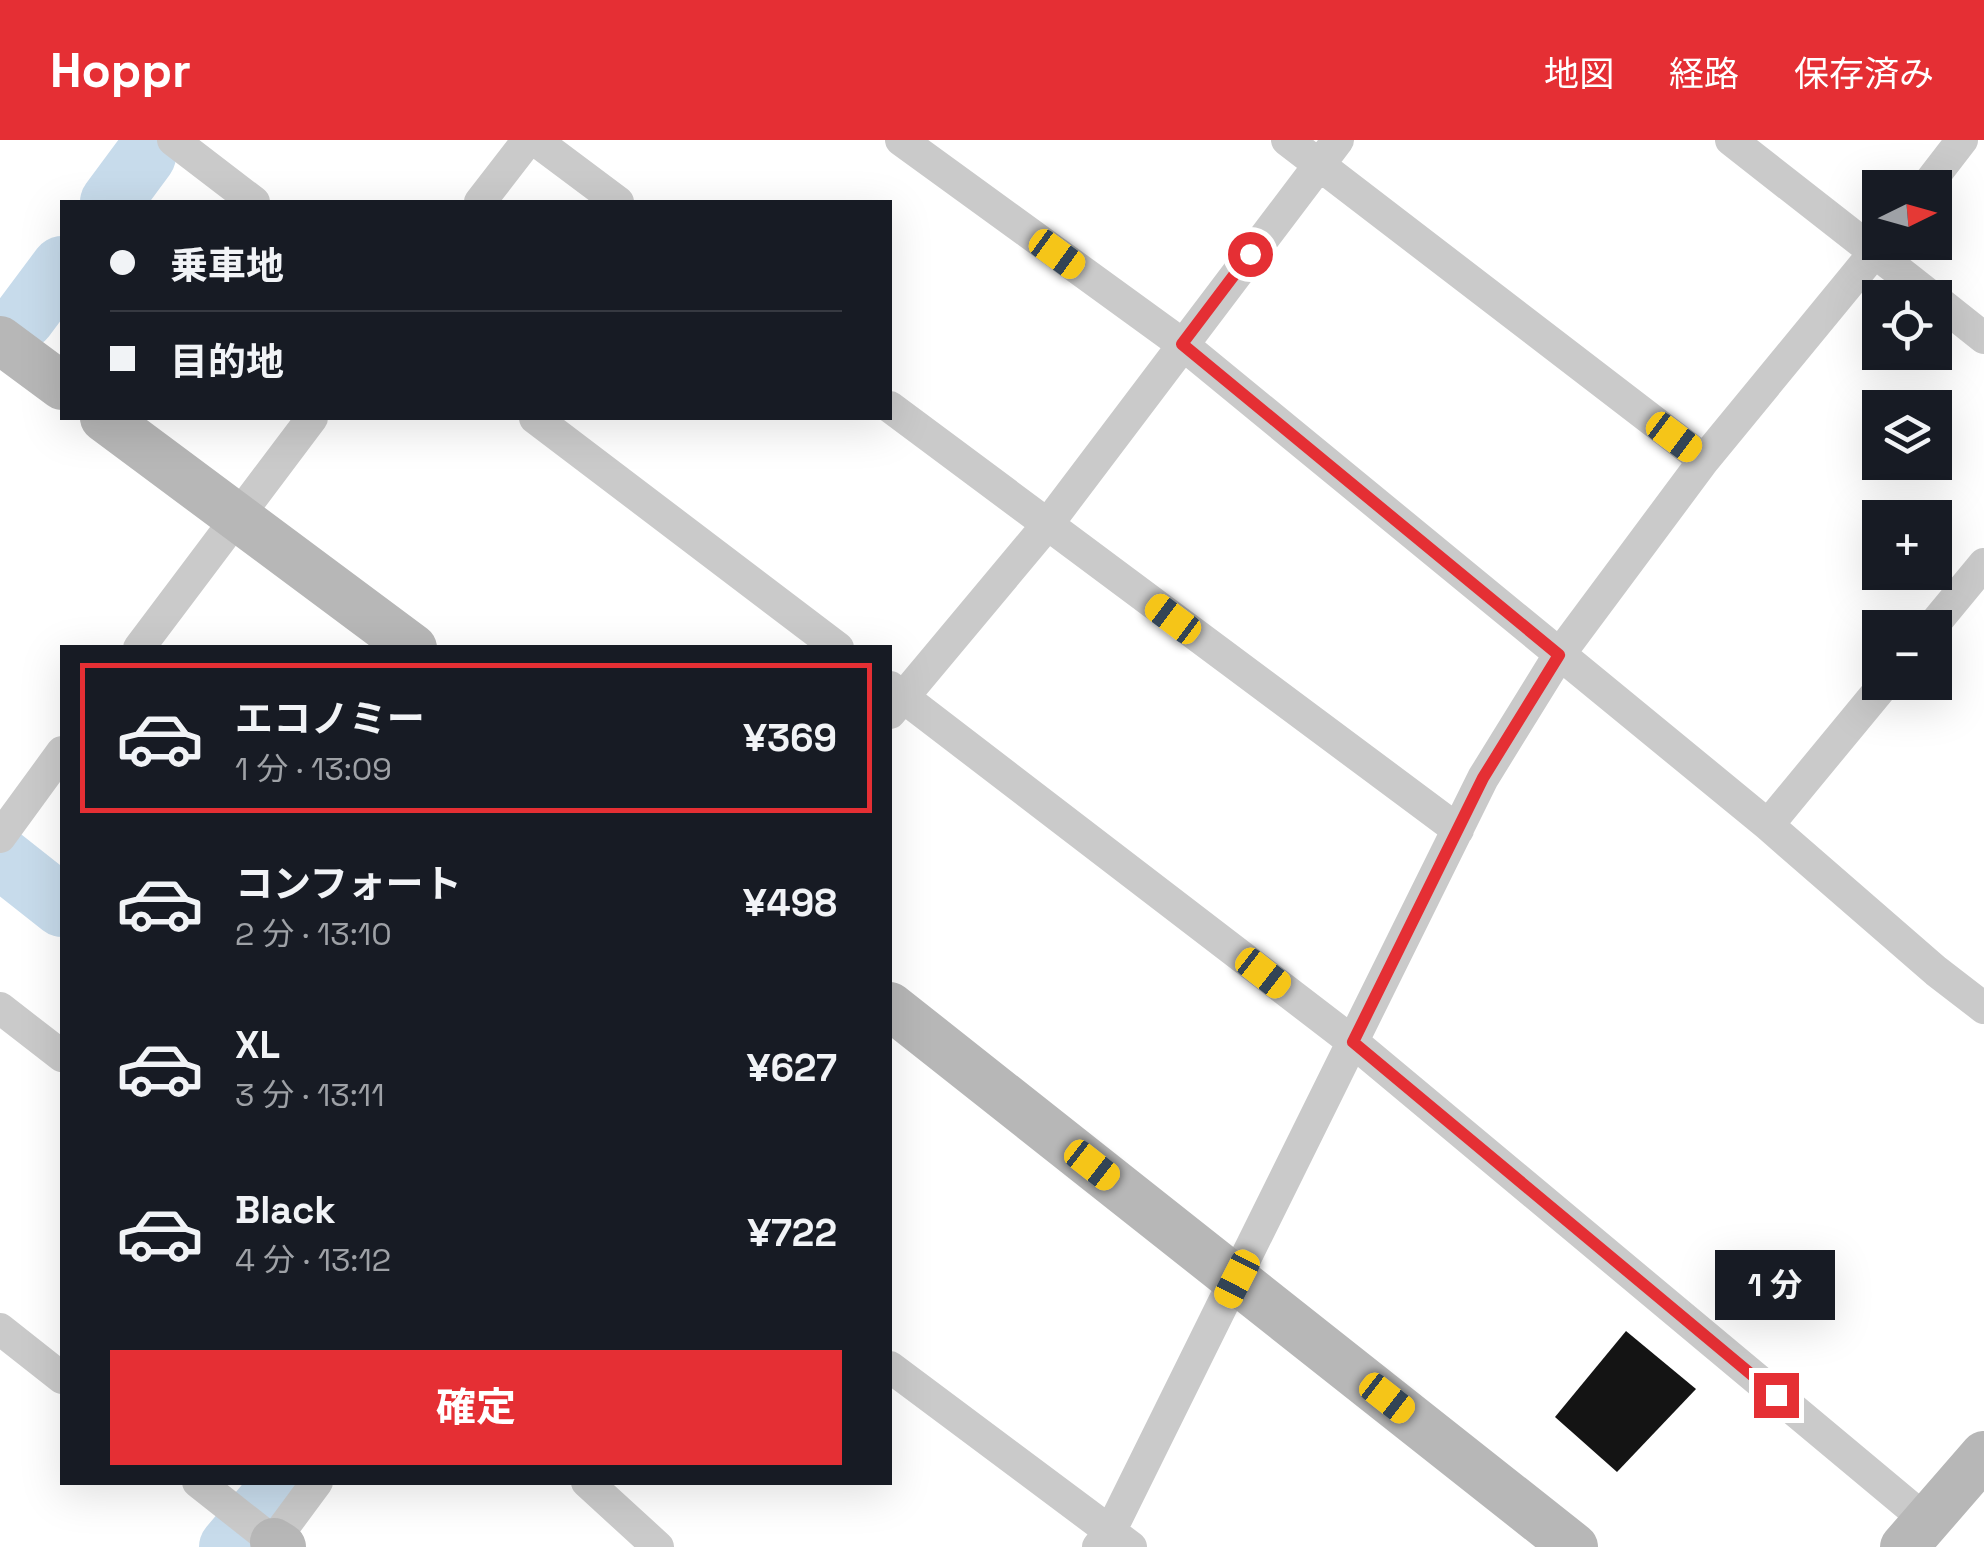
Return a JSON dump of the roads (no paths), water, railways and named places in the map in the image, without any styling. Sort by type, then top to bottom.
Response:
[{"type":"street","points":[[173,140],[251,200]]},
{"type":"street","points":[[482,200],[532,140],[615,200]]},
{"type":"street","points":[[901,140],[1182,344],[1984,1008]]},
{"type":"street","points":[[1287,140],[1328,152],[1704,460]]},
{"type":"street","points":[[1732,140],[1862,235]]},
{"type":"street","points":[[1939,170],[1962,140]]},
{"type":"street","points":[[1328,152],[1047,526],[894,699],[1353,1042],[1915,1534],[1984,1455]]},
{"type":"street","points":[[892,1369],[1113,1541],[1483,778],[1559,655],[1704,460],[1868,260]]},
{"type":"street","points":[[1893,260],[1915,280]]},
{"type":"street","points":[[1952,312],[1984,338]]},
{"type":"street","points":[[0,340],[60,385]]},
{"type":"street","points":[[892,409],[1458,830]]},
{"type":"street","points":[[107,420],[410,645]]},
{"type":"street","points":[[140,645],[310,420]]},
{"type":"street","points":[[538,420],[834,645]]},
{"type":"street","points":[[1946,610],[1984,564]]},
{"type":"street","points":[[1768,826],[1871,700]]},
{"type":"street","points":[[0,837],[60,755]]},
{"type":"street","points":[[0,1008],[60,1054]]},
{"type":"street","points":[[892,1008],[1574,1547]]},
{"type":"street","points":[[0,1330],[60,1376]]},
{"type":"street","points":[[202,1485],[275,1545],[315,1485]]},
{"type":"street","points":[[590,1485],[658,1547]]},
{"type":"waterway","points":[[112,200],[145,156]]},
{"type":"waterway","points":[[24,318],[60,270]]},
{"type":"waterway","points":[[0,857],[60,904]]},
{"type":"waterway","points":[[230,1547],[282,1485]]}]
